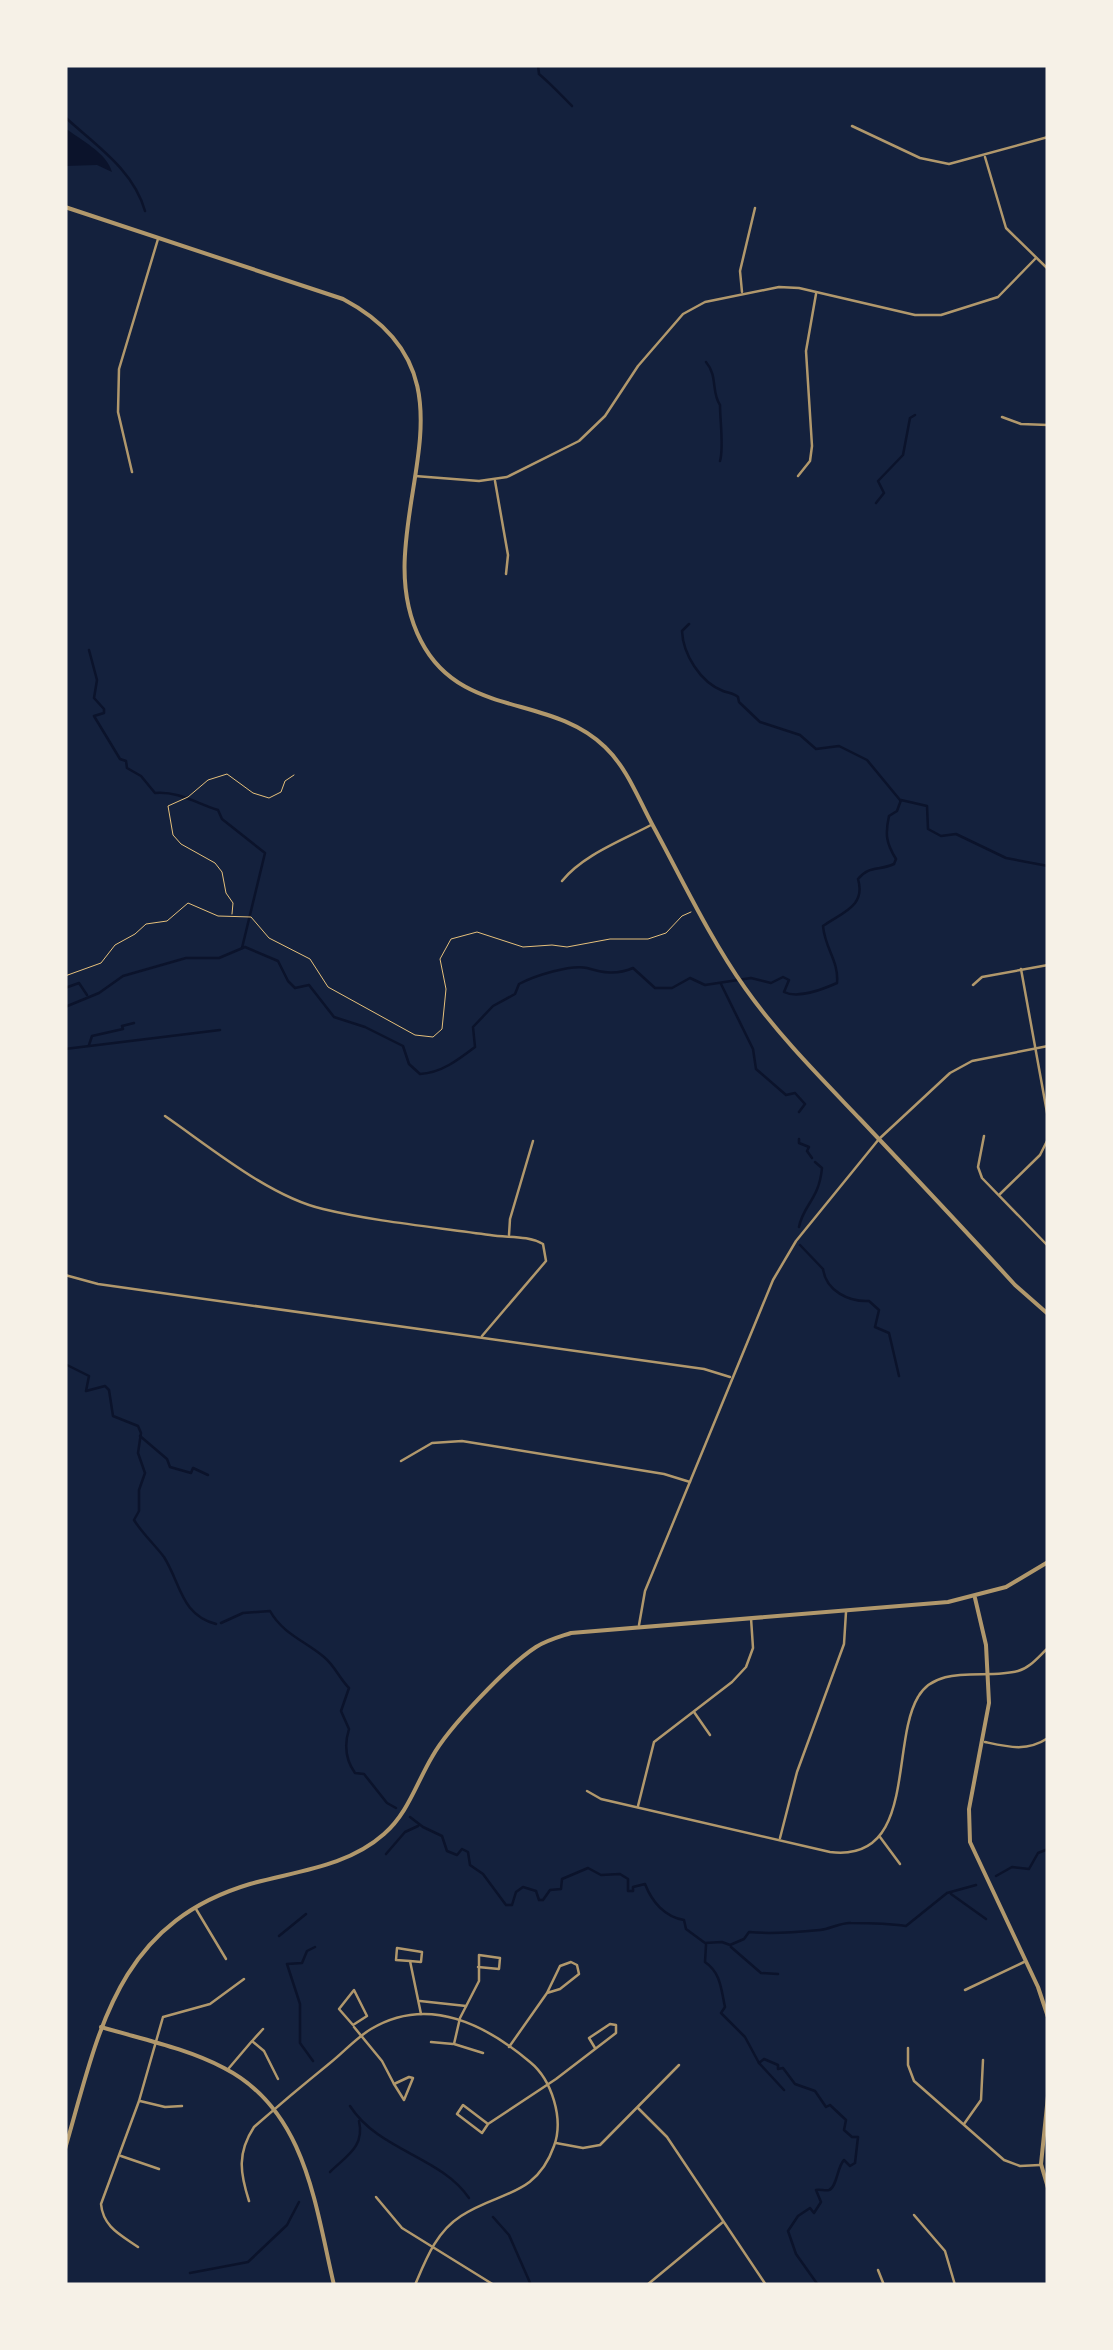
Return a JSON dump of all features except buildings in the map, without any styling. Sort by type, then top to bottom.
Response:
[{"type":"street","points":[[852,126],[932,162],[949,164],[1048,137]]},
{"type":"street","points":[[984,156],[1006,228],[1048,269]]},
{"type":"street","points":[[65,207],[320,290],[380,322],[396,339],[420,390],[421,432],[405,584],[415,629],[430,656],[447,675],[482,696],[564,719],[597,739],[622,768],[736,975],[786,1041],[1014,1285],[1048,1314]]},
{"type":"street","points":[[742,293],[740,272],[755,208]]},
{"type":"street","points":[[132,472],[118,412],[119,369],[158,237]]},
{"type":"street","points":[[414,476],[495,480],[587,435],[606,416],[638,366],[683,314],[705,302],[779,287],[914,315],[941,316],[998,297],[1036,258]]},
{"type":"street","points":[[798,476],[810,461],[812,446],[806,351],[816,292]]},
{"type":"street","points":[[1002,417],[1021,424],[1048,425]]},
{"type":"street","points":[[495,480],[508,555],[506,574]]},
{"type":"street","points":[[562,881],[583,862],[652,824]]},
{"type":"street","points":[[974,986],[982,977],[1048,964]]},
{"type":"street","points":[[1021,969],[1048,1118]]},
{"type":"street","points":[[639,1626],[644,1591],[786,1256],[879,1139],[937,1084],[966,1063],[1048,1046]]},
{"type":"street","points":[[164,1116],[281,1192],[320,1209],[532,1238],[542,1244],[546,1261],[488,1325],[481,1338]]},
{"type":"street","points":[[984,1136],[978,1170],[1048,1246]]},
{"type":"street","points":[[998,1195],[1040,1155],[1048,1140]]},
{"type":"street","points":[[510,1237],[510,1219],[533,1141]]},
{"type":"street","points":[[1044,1242],[1048,1238]]},
{"type":"street","points":[[65,1275],[98,1284],[732,1377]]},
{"type":"street","points":[[401,1461],[432,1444],[462,1442],[664,1474],[690,1482]]},
{"type":"street","points":[[65,2149],[110,2002],[141,1955],[174,1922],[238,1888],[360,1852],[392,1826],[444,1739],[520,1659],[539,1645],[571,1633],[975,1597],[1006,1587],[1048,1562]]},
{"type":"street","points":[[975,1597],[990,1674],[990,1703],[969,1809],[970,1842],[1046,2004],[1048,2018]]},
{"type":"street","points":[[779,1840],[797,1772],[844,1644],[846,1611]]},
{"type":"street","points":[[637,1808],[654,1742],[746,1667],[753,1648],[751,1618]]},
{"type":"street","points":[[587,1791],[600,1799],[779,1840],[844,1853],[865,1847],[880,1836],[893,1806],[913,1706],[919,1694],[937,1680],[1022,1670],[1048,1648]]},
{"type":"street","points":[[693,1710],[710,1735]]},
{"type":"street","points":[[983,1742],[1022,1748],[1048,1738]]},
{"type":"street","points":[[880,1836],[900,1864]]},
{"type":"street","points":[[196,1908],[226,1959]]},
{"type":"street","points":[[396,1948],[422,1952],[421,1962],[410,1961],[396,1960],[396,1948]]},
{"type":"street","points":[[454,2044],[460,2018],[479,1981],[478,1967],[479,1954],[500,1958],[499,1969],[478,1967]]},
{"type":"street","points":[[410,1961],[421,2014]]},
{"type":"street","points":[[509,2047],[548,1993],[560,1966],[571,1962],[577,1965],[576,1980],[548,1993]]},
{"type":"street","points":[[965,1990],[1026,1962]]},
{"type":"street","points":[[138,2247],[112,2229],[102,2213],[103,2194],[139,2101],[163,2016],[210,2004],[244,1979]]},
{"type":"street","points":[[353,2025],[368,2016],[354,1990],[339,2009],[382,2061],[394,2084]]},
{"type":"street","points":[[419,2001],[466,2006]]},
{"type":"street","points":[[249,2201],[239,2170],[243,2146],[254,2127],[361,2036],[384,2022],[421,2014],[460,2018],[478,2026],[534,2065],[547,2083],[556,2113],[556,2143],[546,2166],[530,2182],[460,2217],[432,2246],[416,2285]]},
{"type":"street","points":[[488,2124],[463,2104],[457,2114],[482,2133],[488,2124],[547,2083],[596,2048],[616,2033],[616,2025],[610,2024],[589,2038],[596,2048]]},
{"type":"street","points":[[101,2027],[228,2070],[256,2090],[295,2140],[308,2171],[334,2285]]},
{"type":"street","points":[[228,2070],[263,2029]]},
{"type":"street","points":[[252,2040],[264,2051],[278,2078]]},
{"type":"street","points":[[431,2042],[483,2053]]},
{"type":"street","points":[[908,2048],[908,2065],[914,2081],[1004,2160],[1020,2166],[1042,2164]]},
{"type":"street","points":[[964,2125],[982,2100],[983,2060]]},
{"type":"street","points":[[556,2143],[583,2148],[600,2145],[679,2065]]},
{"type":"street","points":[[1048,2096],[1042,2164],[1048,2188]]},
{"type":"street","points":[[139,2101],[182,2106]]},
{"type":"street","points":[[638,2108],[667,2138],[766,2285]]},
{"type":"street","points":[[119,2155],[158,2169]]},
{"type":"street","points":[[376,2197],[402,2228],[494,2285]]},
{"type":"street","points":[[914,2215],[945,2250],[955,2285]]},
{"type":"street","points":[[647,2285],[723,2222]]},
{"type":"street","points":[[878,2270],[884,2285]]},
{"type":"path","points":[[231,917],[232,903],[222,872],[173,835],[168,806],[218,775],[228,774],[252,794],[269,798],[281,792],[284,782],[294,775]]},
{"type":"path","points":[[65,976],[101,963],[115,945],[146,924],[167,921],[188,903],[231,917],[251,917],[268,938],[310,958],[328,987],[426,1038],[434,1037],[442,1029],[446,990],[440,959],[446,945],[460,935],[477,932],[524,947],[567,947],[610,938],[660,936],[685,914],[698,910]]},
{"type":"water","points":[[65,128],[99,153],[112,172],[97,165],[65,166]]},
{"type":"waterway","points":[[538,65],[539,74],[572,106]]},
{"type":"waterway","points":[[65,117],[122,170],[145,211]]},
{"type":"waterway","points":[[706,362],[720,405],[720,461]]},
{"type":"waterway","points":[[876,503],[884,493],[878,481],[903,455],[910,418],[915,415]]},
{"type":"waterway","points":[[689,624],[682,631],[686,649],[707,681],[738,697],[760,722],[800,735],[816,749],[839,746],[867,760],[900,800]]},
{"type":"waterway","points":[[89,650],[97,680],[94,698],[104,709],[104,713],[94,716],[127,768],[141,776],[155,793],[179,796],[218,810],[222,819],[265,853],[242,948]]},
{"type":"waterway","points":[[65,1007],[99,993],[123,976],[186,958],[219,958],[245,947],[278,961],[295,988],[309,985],[334,1017],[403,1046],[409,1064],[420,1074],[428,1073],[449,1065],[475,1047],[473,1027],[493,1006],[515,994],[519,984],[562,969],[621,972],[633,968],[655,988],[672,988],[690,978],[705,985],[751,978],[771,983],[783,977],[789,980],[784,992],[796,995],[837,983],[823,926],[856,902],[858,879],[862,875],[894,864],[887,828],[889,816],[897,811],[901,800],[927,806],[928,829],[941,836],[956,834],[1006,858],[1048,866]]},
{"type":"waterway","points":[[65,988],[79,983],[87,995]]},
{"type":"waterway","points":[[721,984],[753,1049],[756,1069],[786,1095],[795,1093],[805,1104],[799,1112]]},
{"type":"waterway","points":[[89,1045],[92,1036],[134,1023]]},
{"type":"waterway","points":[[65,1049],[220,1030]]},
{"type":"waterway","points":[[799,1139],[799,1143],[809,1147],[812,1158]]},
{"type":"waterway","points":[[799,1227],[820,1179],[822,1168],[815,1162]]},
{"type":"waterway","points":[[800,1245],[823,1269],[834,1289],[854,1300],[869,1301],[879,1310],[875,1327],[889,1333],[899,1376]]},
{"type":"waterway","points":[[65,1364],[89,1376],[86,1391],[105,1386],[113,1416],[138,1426],[138,1453],[145,1473],[134,1520],[164,1557],[189,1606],[204,1620],[216,1624]]},
{"type":"waterway","points":[[140,1436],[167,1459],[170,1467],[191,1473],[193,1468],[208,1475]]},
{"type":"waterway","points":[[221,1623],[243,1613],[270,1611],[288,1631],[328,1661],[349,1688],[341,1711],[349,1729],[349,1762],[355,1773],[364,1774],[387,1803],[396,1808]]},
{"type":"waterway","points":[[410,1817],[442,1836],[447,1851],[457,1855],[462,1849],[468,1852],[470,1865],[483,1874],[506,1905],[512,1905],[516,1892],[523,1887],[536,1891],[539,1900],[543,1900],[550,1890],[561,1889],[562,1879],[588,1868],[601,1875],[620,1874],[628,1879],[628,1891],[645,1884],[660,1908],[684,1920],[686,1929],[705,1943],[730,1945],[749,1932],[820,1930],[847,1923],[906,1926],[947,1893],[976,1885]]},
{"type":"waterway","points":[[386,1854],[405,1832],[418,1826]]},
{"type":"waterway","points":[[996,1876],[1012,1867],[1029,1869],[1038,1853],[1048,1849]]},
{"type":"waterway","points":[[951,1894],[986,1919]]},
{"type":"waterway","points":[[279,1936],[306,1914]]},
{"type":"waterway","points":[[706,1945],[705,1962],[721,1988],[725,2007],[721,2013],[745,2037],[759,2063],[764,2059],[778,2065],[795,2084],[815,2091],[826,2107],[830,2105],[846,2120],[844,2130],[858,2137],[855,2163],[850,2166],[844,2160],[832,2188],[816,2190],[821,2202],[814,2213],[810,2208],[798,2216],[788,2231],[796,2254],[818,2285]]},
{"type":"waterway","points":[[313,2061],[300,2043],[300,2004],[287,1964],[302,1963],[307,1951],[315,1947]]},
{"type":"waterway","points":[[731,1947],[761,1973],[778,1974]]},
{"type":"waterway","points":[[759,2063],[784,2090]]},
{"type":"waterway","points":[[350,2106],[377,2133],[442,2172],[469,2198]]},
{"type":"waterway","points":[[330,2172],[357,2144],[359,2121]]},
{"type":"waterway","points":[[190,2273],[248,2262],[287,2225],[299,2202]]},
{"type":"waterway","points":[[493,2217],[509,2235],[531,2285]]}]
